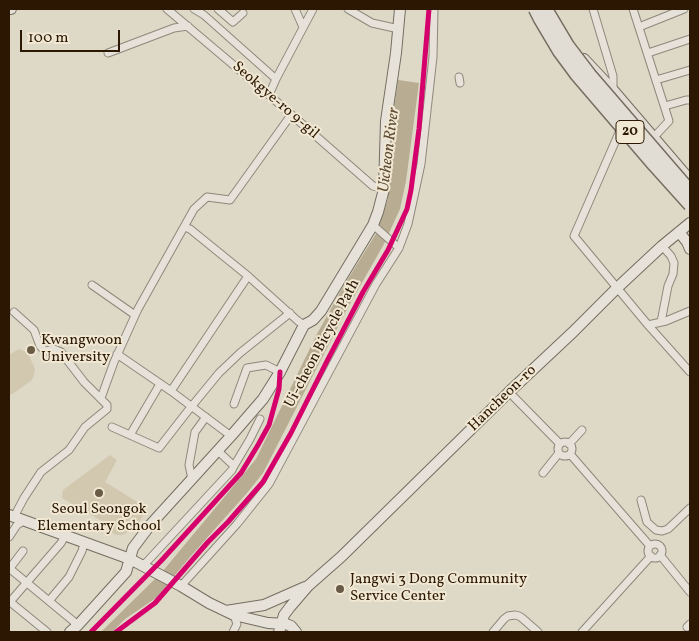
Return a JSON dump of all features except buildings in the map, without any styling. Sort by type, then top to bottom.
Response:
[{"type":"highway","points":[[535,9],[559,51],[576,74],[690,205]]},
{"type":"highway","points":[[546,9],[568,46],[590,75],[690,191]]},
{"type":"main road","name":"20","points":[[535,9],[570,63],[690,201]]},
{"type":"main road","name":"20","points":[[546,9],[558,30],[613,90],[690,180]]},
{"type":"street","name":"Seokgye-ro 9-gil","points":[[168,9],[373,186],[384,189]]},
{"type":"street","points":[[194,9],[276,78]]},
{"type":"street","points":[[208,19],[218,9],[232,22],[243,12]]},
{"type":"street","points":[[295,9],[302,27]]},
{"type":"street","points":[[269,95],[312,9]]},
{"type":"street","points":[[348,9],[372,23],[398,29]]},
{"type":"street","points":[[360,16],[364,13],[365,9]]},
{"type":"street","points":[[23,552],[9,568],[49,602],[74,629],[126,572],[133,548],[151,524],[232,436],[263,399],[280,372],[304,324],[313,320],[321,311],[375,227],[384,189],[386,121],[400,9]]},
{"type":"street","points":[[179,585],[237,524],[269,484],[398,247],[419,191],[433,57],[434,9]]},
{"type":"street","points":[[527,9],[570,63]]},
{"type":"street","points":[[593,9],[613,76],[613,90]]},
{"type":"street","points":[[633,9],[670,121],[654,138]]},
{"type":"street","points":[[639,27],[684,9]]},
{"type":"street","points":[[108,53],[174,28],[188,26]]},
{"type":"street","points":[[648,54],[690,39]]},
{"type":"street","points":[[656,80],[690,70]]},
{"type":"street","points":[[664,106],[690,100]]},
{"type":"street","points":[[631,111],[623,124],[574,236],[690,372]]},
{"type":"street","points":[[100,398],[135,315],[194,209],[207,197],[230,200],[291,115]]},
{"type":"street","name":"Hancheon-ro","points":[[308,586],[617,288],[690,223]]},
{"type":"street","points":[[184,227],[190,229],[304,324]]},
{"type":"street","points":[[375,227],[398,247]]},
{"type":"street","points":[[679,232],[690,249]]},
{"type":"street","points":[[661,322],[674,263],[671,256],[662,246]]},
{"type":"street","points":[[171,391],[248,276]]},
{"type":"street","points":[[92,285],[135,315]]},
{"type":"street","points":[[648,325],[661,322],[690,310]]},
{"type":"street","points":[[14,312],[34,330],[40,346],[45,351],[54,349],[61,352],[84,382],[107,405],[107,409],[85,426],[69,450],[42,472],[11,516],[130,559],[224,611],[287,629],[284,615],[308,586]]},
{"type":"street","points":[[112,427],[159,448],[191,406],[219,374],[240,353],[290,313]]},
{"type":"street","points":[[117,354],[232,436]]},
{"type":"street","points":[[234,404],[247,368],[266,364],[280,372]]},
{"type":"street","points":[[130,435],[160,384]]},
{"type":"street","points":[[509,392],[560,444]]},
{"type":"street","points":[[192,479],[189,465],[195,432],[206,417]]},
{"type":"street","points":[[144,567],[234,466],[260,419]]},
{"type":"street","points":[[569,444],[582,430]]},
{"type":"street","points":[[560,444],[564,442],[569,444]]},
{"type":"street","points":[[543,474],[559,453],[558,448],[560,444]]},
{"type":"street","points":[[569,444],[571,448],[570,454]]},
{"type":"street","points":[[218,451],[234,466]]},
{"type":"street","points":[[559,453],[564,456],[570,454]]},
{"type":"street","points":[[570,454],[650,546]]},
{"type":"street","points":[[641,500],[647,522],[656,530],[662,531],[668,529],[690,508]]},
{"type":"street","points":[[9,536],[17,525],[25,520]]},
{"type":"street","points":[[48,632],[9,602],[65,536]]},
{"type":"street","points":[[49,602],[69,578],[84,543]]},
{"type":"street","points":[[650,546],[659,545],[662,551],[660,556]]},
{"type":"street","points":[[650,546],[648,550],[651,556],[655,558],[660,556]]},
{"type":"street","points":[[582,632],[651,556]]},
{"type":"street","points":[[660,556],[690,592]]},
{"type":"street","points":[[224,611],[264,605],[308,586]]},
{"type":"street","points":[[233,632],[236,624],[234,615]]},
{"type":"street","points":[[493,632],[504,619],[515,615],[522,618],[538,632]]},
{"type":"shaded area","points":[[19,349],[28,353],[35,369],[34,375],[32,380],[9,395],[9,355]]},
{"type":"shaded area","points":[[110,455],[117,460],[105,482],[147,508],[138,525],[123,535],[116,535],[111,532],[112,527],[62,498],[63,490]]},
{"type":"water","name":"Uicheon River","points":[[398,80],[419,83],[406,181],[400,209],[384,244],[347,309],[263,473],[156,598],[125,619],[112,632],[101,632],[162,572],[256,459],[317,334],[377,232],[388,199],[390,138]]},
{"type":"cycle path","name":"Ui-cheon Bicycle Path","points":[[116,632],[155,603],[263,482],[291,433],[363,292],[388,250],[407,209],[411,190],[419,129],[429,9]]},
{"type":"cycle path","name":"Ui-cheon Bicycle Path","points":[[91,632],[161,561],[241,473],[269,425],[279,389],[280,372]]},
{"type":"place","name":"Kwangwoon University","points":[[31,350]]},
{"type":"place","name":"Seoul Seongok Elementary School","points":[[99,493]]},
{"type":"place","name":"Jangwi 3 Dong Community Service Center","points":[[340,589]]}]
